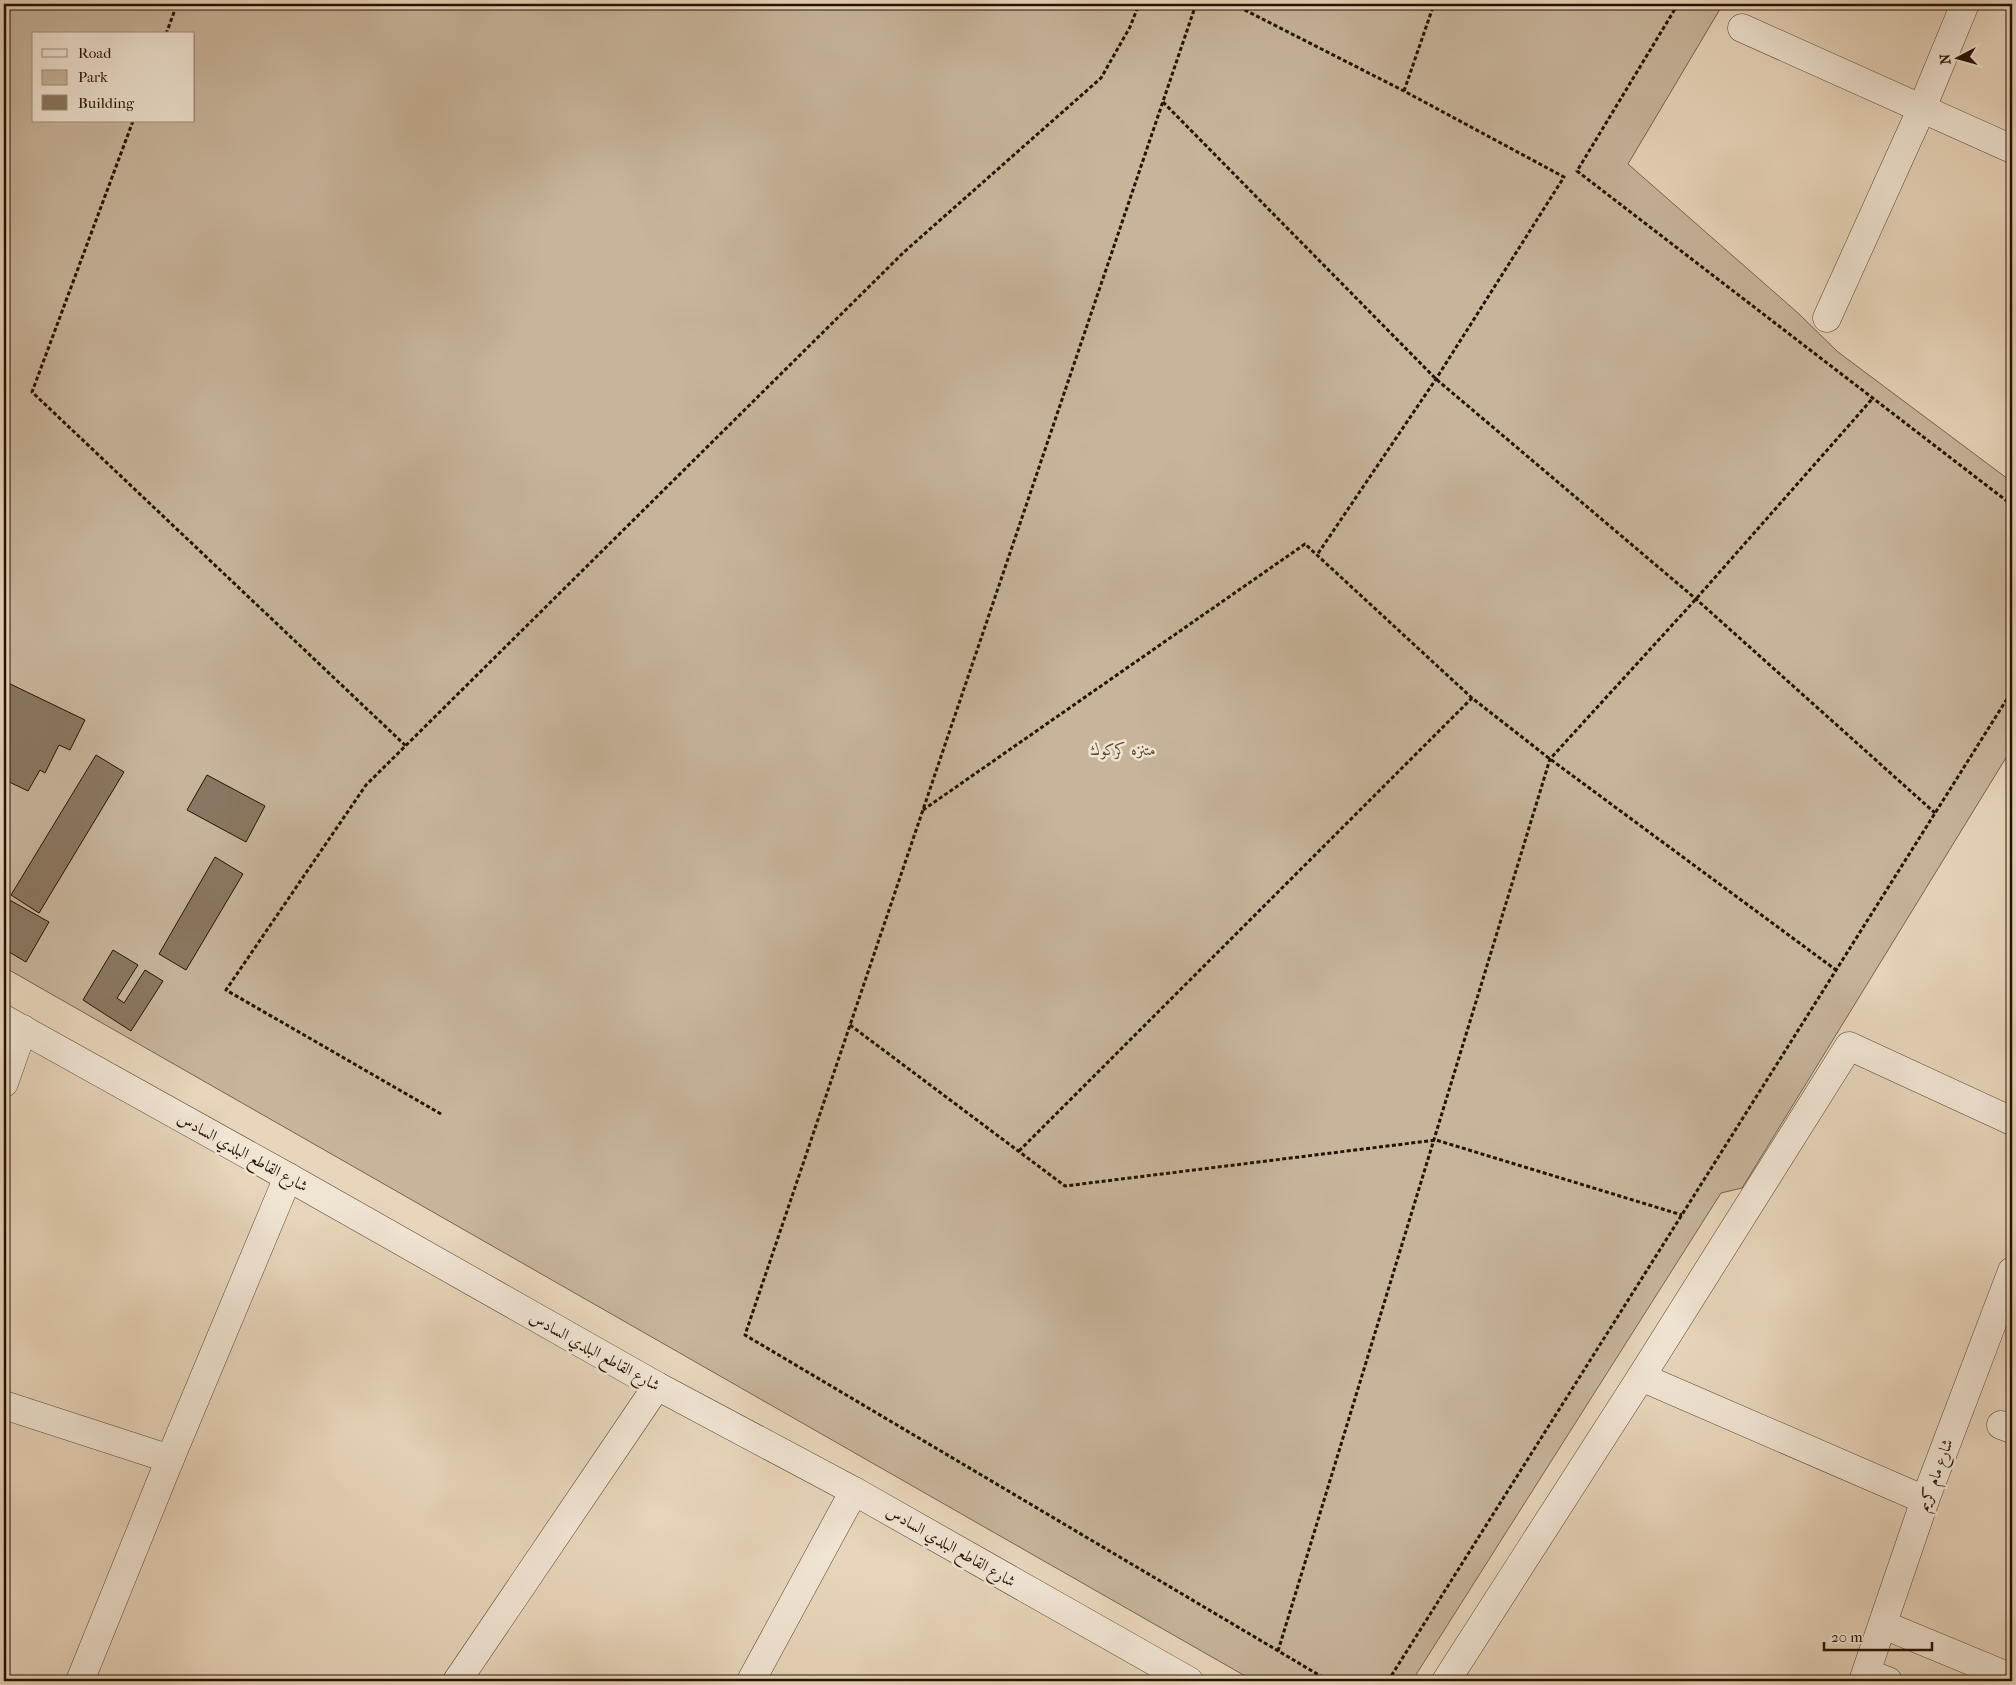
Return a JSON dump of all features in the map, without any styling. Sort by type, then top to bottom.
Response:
[{"type":"street","points":[[1826,318],[1922,108],[1965,4]]},
{"type":"street","points":[[1742,28],[2012,150]]},
{"type":"street","points":[[4,1083],[13,1024]]},
{"type":"street","name":"شارع القاطع البلدي السادس","points":[[13,1024],[657,1386],[854,1491],[1189,1681]]},
{"type":"street","points":[[1446,1681],[1641,1377],[1849,1046],[2012,1121]]},
{"type":"street","points":[[80,1681],[288,1177]]},
{"type":"street","name":"شارع مام كريم","points":[[1873,1678],[1884,1625],[1925,1500],[2012,1271]]},
{"type":"street","points":[[1641,1377],[1925,1500]]},
{"type":"street","points":[[457,1681],[657,1386]]},
{"type":"street","points":[[4,1405],[170,1459]]},
{"type":"street","points":[[751,1681],[854,1491]]},
{"type":"street","points":[[1884,1625],[2012,1678]]},
{"type":"path","points":[[167,32],[177,4]]},
{"type":"path","points":[[441,1114],[226,990],[366,785],[904,252],[1101,78],[1130,27],[1139,4]]},
{"type":"path","points":[[1196,4],[745,1335],[1329,1681]]},
{"type":"path","points":[[1233,4],[1404,91],[1564,178],[1436,379],[1317,555]]},
{"type":"path","points":[[1404,91],[1434,4]]},
{"type":"path","points":[[1678,4],[1577,171],[2012,505]]},
{"type":"path","points":[[1162,102],[1436,379],[1696,599],[1935,813]]},
{"type":"path","points":[[133,122],[32,392],[406,746]]},
{"type":"path","points":[[1278,1651],[1436,1140],[1550,759],[1696,599],[1872,398]]},
{"type":"path","points":[[922,810],[1305,544],[1472,698],[1550,759],[1836,970]]},
{"type":"path","points":[[1388,1681],[2012,692]]},
{"type":"path","points":[[1019,1151],[1472,698]]},
{"type":"path","points":[[850,1025],[1065,1186],[1436,1140],[1682,1215]]},
{"type":"green space","name":"متنزه كركوك","points":[[4,4],[1723,4],[1628,164],[1798,313],[1838,352],[2012,482],[2012,748],[1742,1188],[1721,1193],[1412,1681],[1254,1681],[4,967]]},
{"type":"building","points":[[4,681],[85,720],[70,750],[59,745],[45,773],[40,770],[28,791],[5,780],[4,782]]},
{"type":"building","points":[[96,755],[124,772],[39,913],[11,895]]},
{"type":"building","points":[[207,775],[265,806],[246,842],[187,810]]},
{"type":"building","points":[[215,857],[243,874],[186,970],[159,954]]},
{"type":"building","points":[[6,898],[49,922],[26,962],[4,949],[4,902]]},
{"type":"building","points":[[113,950],[138,965],[117,998],[124,1003],[145,970],[163,981],[131,1031],[83,1000]]}]
